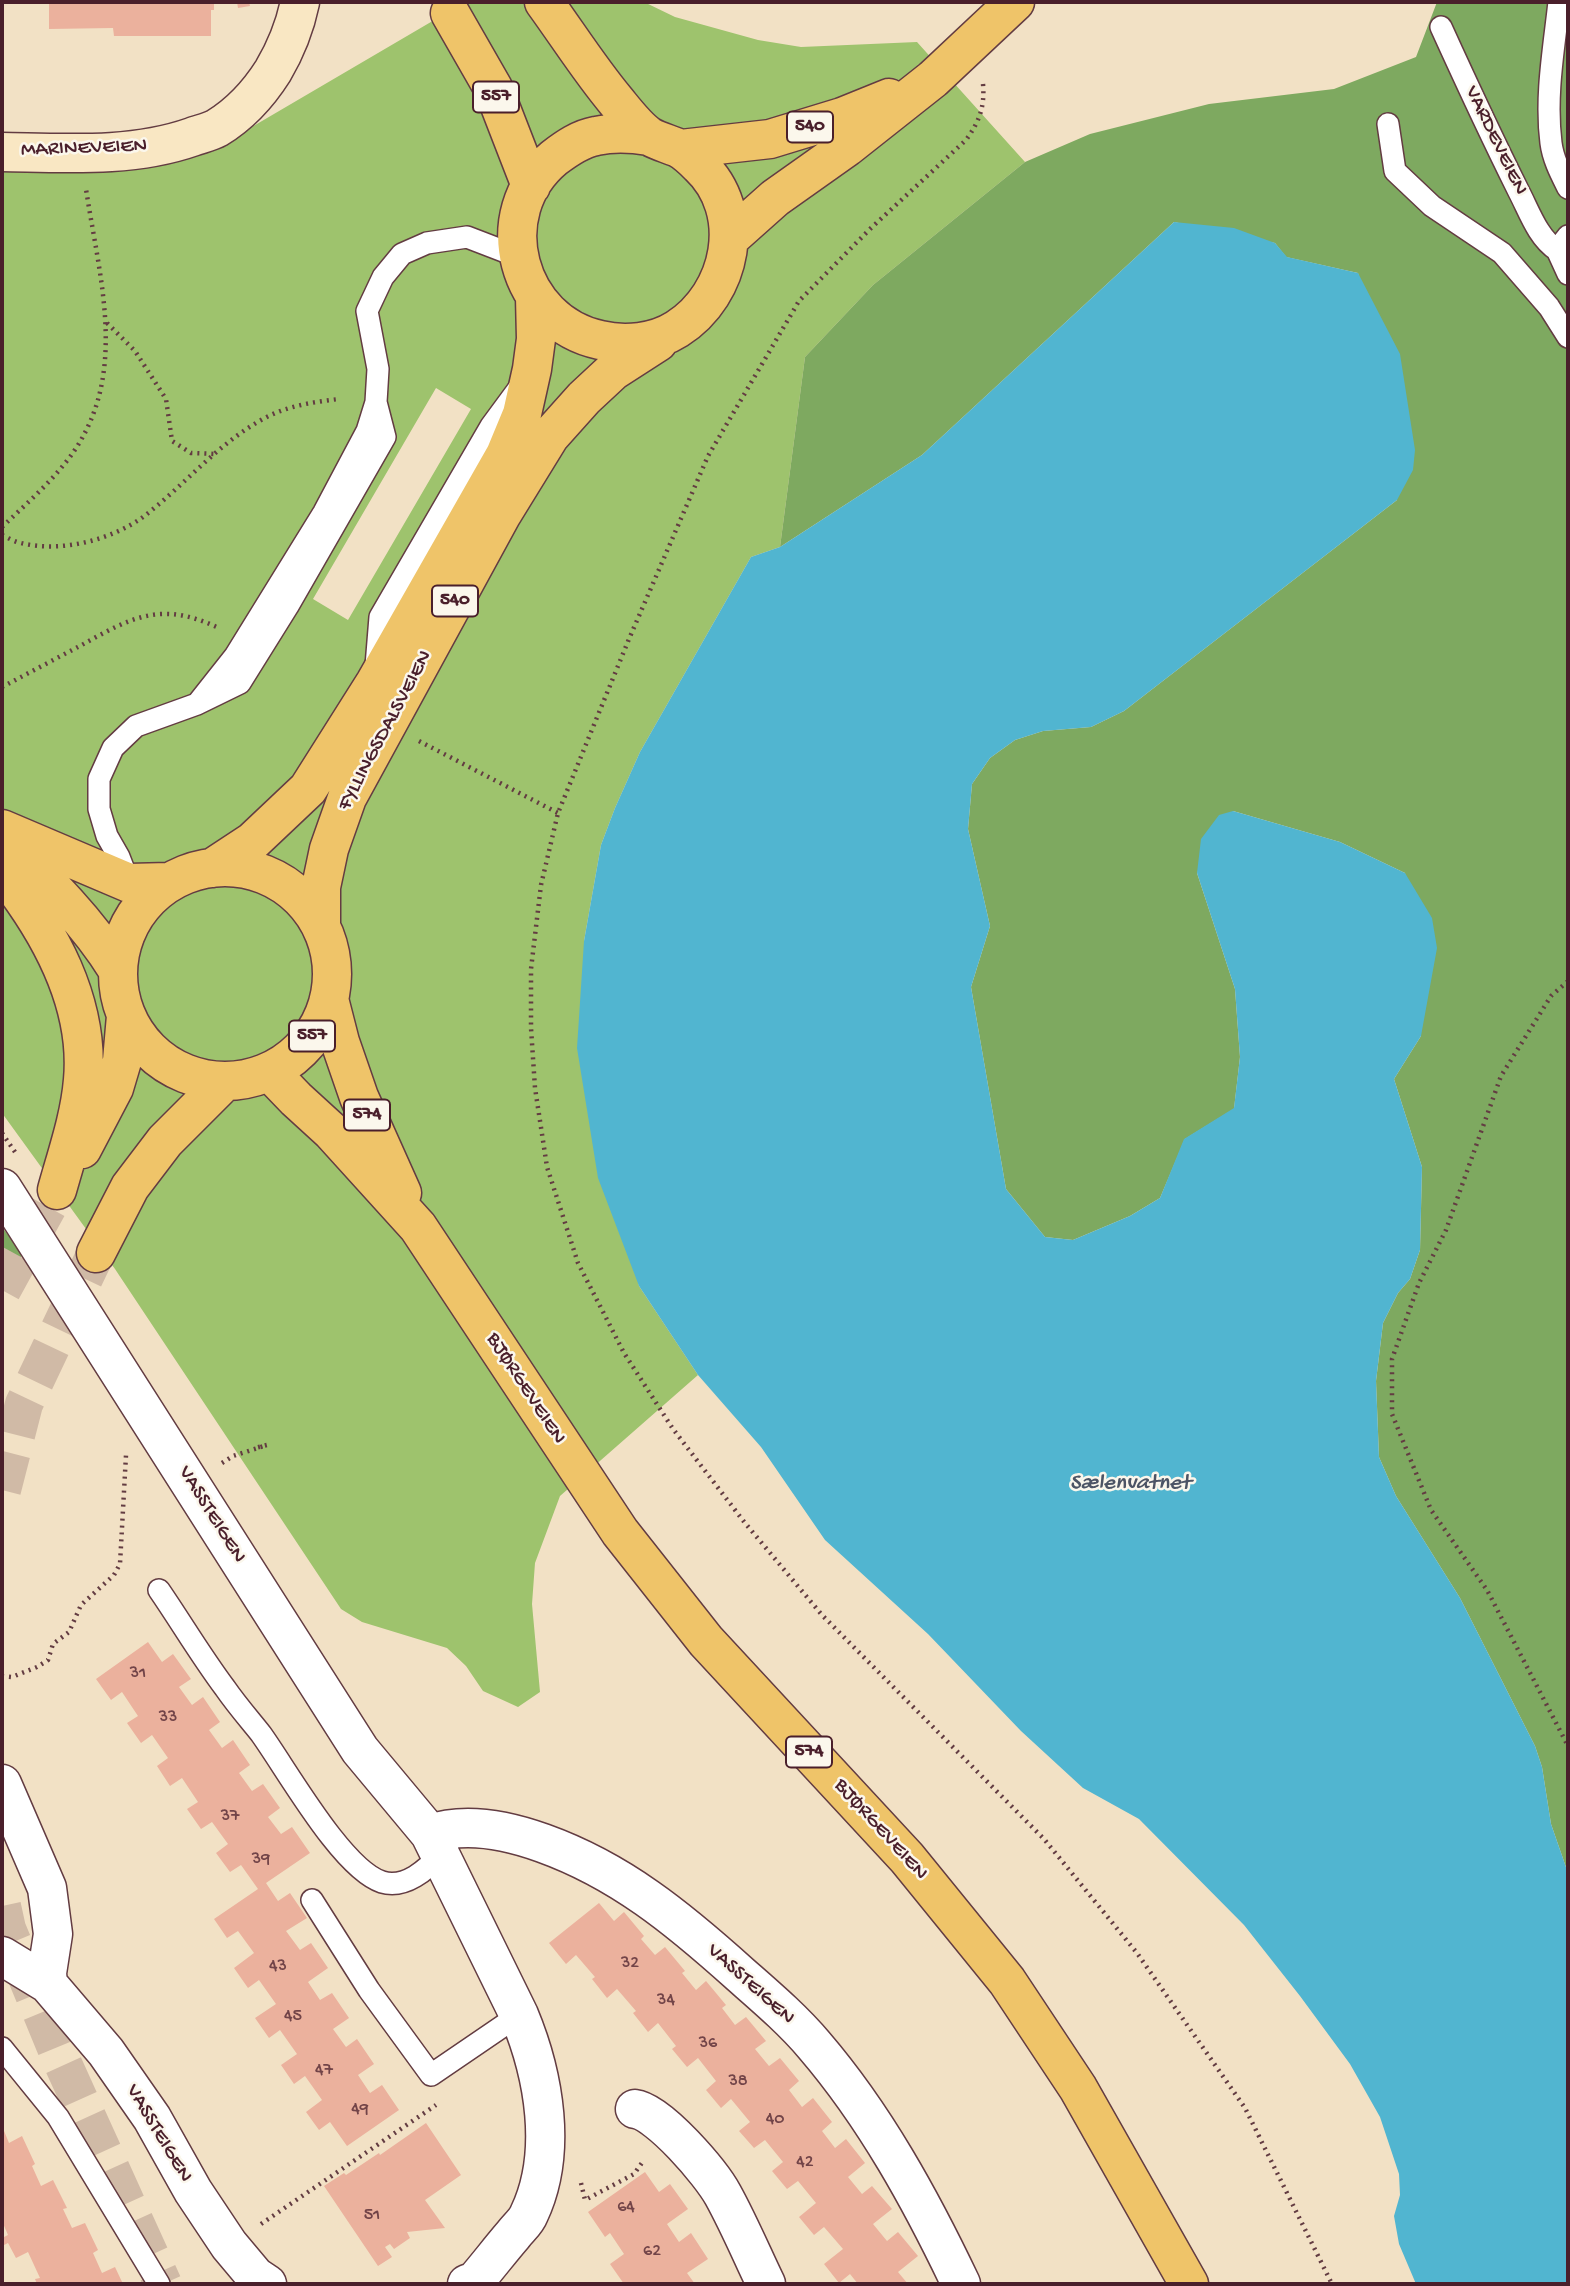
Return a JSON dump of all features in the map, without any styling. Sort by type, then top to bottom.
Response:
[{"type":"main road","name":"MARINEVEIEN","points":[[2,152],[83,153],[145,149],[216,129],[243,108],[265,83],[284,53],[298,16],[300,2]]},
{"type":"main road","points":[[544,2],[615,101],[665,142]]},
{"type":"main road","name":"540","points":[[729,239],[775,198],[847,148],[933,79],[1015,2]]},
{"type":"main road","name":"557","points":[[450,13],[493,88],[531,186]]},
{"type":"main road","name":"540","points":[[665,142],[701,167],[717,188],[726,213],[729,239],[726,267],[715,292],[698,313],[676,330],[646,342],[614,344],[583,337],[556,320],[535,297],[525,278],[519,257],[517,233],[521,209],[531,186],[547,164],[569,147],[594,136],[621,132],[665,142],[770,139],[842,117],[933,79]]},
{"type":"main road","name":"FYLLINGSDALSVEIEN","points":[[212,868],[253,841],[308,789],[375,683],[505,455],[522,414],[532,369],[536,339],[535,297]]},
{"type":"main road","name":"FYLLINGSDALSVEIEN","points":[[321,926],[321,887],[329,849],[347,798],[502,514],[550,436],[584,398],[613,371],[676,330]]},
{"type":"main road","points":[[2,829],[129,883],[169,882]]},
{"type":"main road","points":[[2,838],[57,891],[99,940],[117,968]]},
{"type":"main road","name":"557","points":[[235,867],[261,873],[285,885],[306,903],[321,926],[330,949],[330,999],[321,1022],[308,1042],[291,1059],[270,1072],[248,1079],[225,1081],[194,1077],[166,1064],[142,1043],[126,1016],[119,993],[117,968],[127,929],[151,896],[169,882],[212,868],[235,867]]},
{"type":"main road","name":"557","points":[[2,870],[46,934],[81,1018],[84,1044],[83,1080],[78,1112],[57,1190],[84,1146],[114,1088],[122,1060],[126,1016]]},
{"type":"main road","name":"BJØRGEVEIEN","points":[[330,999],[340,1042],[359,1097],[418,1227]]},
{"type":"main road","name":"BJØRGEVEIEN","points":[[270,1072],[331,1130],[418,1227],[620,1532],[706,1641],[907,1858],[1007,1981],[1078,2088],[1189,2284]]},
{"type":"main road","points":[[96,1253],[130,1187],[165,1141],[225,1081]]},
{"type":"street","name":"VASSTEIGEN","points":[[2,1188],[360,1750],[435,1844],[519,2015],[530,2042],[544,2110],[544,2162],[538,2191],[528,2216],[473,2283]]},
{"type":"street","points":[[2,1784],[47,1888],[53,1934],[48,1984]]},
{"type":"street","name":"VASSTEIGEN","points":[[435,1844],[445,1829],[503,1831],[548,1844],[581,1859],[646,1897],[712,1949],[814,2044],[858,2103],[904,2172],[961,2284]]},
{"type":"street","name":"VASSTEIGEN","points":[[2,1956],[48,1984],[106,2052],[152,2118],[193,2191],[240,2261],[267,2284]]},
{"type":"street","points":[[650,2119],[696,2160],[722,2192],[766,2284]]},
{"type":"lane","points":[[1559,2],[1548,99],[1551,144],[1558,168],[1568,188]]},
{"type":"lane","name":"VARDEVEIEN","points":[[1441,27],[1533,219],[1550,245],[1562,243],[1568,274]]},
{"type":"lane","points":[[1388,124],[1395,172],[1432,206],[1502,253],[1549,307],[1568,337]]},
{"type":"lane","points":[[129,883],[107,836],[99,809],[99,779],[113,748],[136,726],[197,704],[235,656],[324,512],[367,431],[376,402],[378,369],[367,311],[383,277],[402,254],[427,243],[467,237],[519,257]]},
{"type":"lane","points":[[159,1590],[328,1833],[356,1865],[368,1876],[383,1882],[396,1884],[408,1881],[435,1844]]},
{"type":"lane","points":[[312,1900],[369,1990],[431,2075],[519,2015]]},
{"type":"lane","points":[[2,2048],[58,2117],[159,2284]]},
{"type":"path","points":[[982,74],[984,98],[978,124],[966,140],[870,229],[799,301],[727,422],[708,456],[670,541],[558,813],[541,885],[531,968],[535,1088],[547,1167],[578,1263],[624,1353],[681,1440],[821,1615],[1044,1839],[1137,1954],[1245,2108],[1332,2284]]},
{"type":"path","points":[[2,527],[68,460],[84,436],[99,402],[105,370],[107,322],[84,177],[83,153]]},
{"type":"path","points":[[107,322],[135,351],[166,399],[172,441],[191,453],[216,454]]},
{"type":"path","points":[[2,536],[22,544],[53,546],[81,544],[107,536],[142,518],[234,438],[264,419],[313,402],[340,399]]},
{"type":"path","points":[[2,687],[120,625],[143,617],[182,615],[200,619],[226,632]]},
{"type":"path","points":[[418,741],[558,813]]},
{"type":"path","points":[[1568,981],[1550,996],[1501,1076],[1446,1230],[1419,1283],[1392,1359],[1392,1414],[1432,1510],[1488,1590],[1568,1746]]},
{"type":"path","points":[[2,1676],[12,1677],[48,1660],[53,1644],[69,1632],[81,1605],[114,1575],[120,1564],[128,1427],[147,1414]]},
{"type":"path","points":[[211,1466],[267,1445],[255,1448]]},
{"type":"path","points":[[258,2227],[444,2099]]},
{"type":"path","points":[[580,2180],[585,2200],[634,2174],[650,2119]]},
{"type":"green space","points":[[465,2],[644,2],[675,17],[758,40],[801,47],[917,42],[1025,162],[873,285],[805,357],[780,547],[751,557],[640,752],[601,845],[584,941],[639,1286],[698,1375],[560,1496],[535,1563],[532,1604],[540,1692],[518,1707],[483,1691],[466,1666],[447,1648],[362,1622],[341,1609],[115,1269],[2,1113],[2,170],[233,138]],"holes":[[[436,388],[471,409],[348,620],[313,599]]]},
{"type":"green space","points":[[1437,2],[1568,2],[1568,1873],[1551,1824],[1542,1767],[1535,1746],[1460,1598],[1396,1496],[1379,1457],[1376,1381],[1383,1323],[1398,1293],[1410,1279],[1420,1250],[1422,1167],[1394,1079],[1421,1036],[1405,873],[1340,842],[1233,811],[1197,873],[1235,989],[1240,1057],[1234,1109],[1185,1139],[1160,1198],[1130,1216],[1073,1240],[1045,1237],[1006,1189],[971,987],[990,926],[968,829],[972,784],[990,758],[1015,740],[1043,731],[1091,727],[1124,711],[1397,500],[1358,273],[1286,257],[1275,243],[1174,222],[922,455],[780,547],[805,357],[873,285],[1025,162],[1090,134],[1209,104],[1334,89],[1416,57]]},
{"type":"green space","points":[[2,1227],[23,1255],[2,1273]]},
{"type":"water","name":"Sælenvatnet","points":[[1174,222],[1234,228],[1275,243],[1287,257],[1358,273],[1400,354],[1415,450],[1413,470],[1397,500],[1124,711],[1091,727],[1043,731],[1015,740],[990,758],[972,784],[968,829],[990,926],[971,987],[1006,1189],[1045,1237],[1073,1240],[1130,1216],[1160,1198],[1184,1139],[1234,1108],[1240,1057],[1235,989],[1197,873],[1201,839],[1219,815],[1233,811],[1340,842],[1405,873],[1432,918],[1437,948],[1421,1036],[1394,1079],[1422,1167],[1420,1250],[1410,1279],[1398,1293],[1383,1323],[1376,1381],[1379,1457],[1396,1496],[1460,1598],[1535,1746],[1542,1767],[1551,1824],[1568,1873],[1568,2284],[1416,2284],[1399,2244],[1394,2216],[1400,2195],[1399,2174],[1380,2117],[1350,2064],[1300,1996],[1244,1925],[1139,1819],[1083,1788],[1021,1731],[928,1634],[825,1540],[761,1447],[698,1375],[639,1286],[598,1178],[577,1048],[584,941],[601,845],[640,752],[751,557],[780,547],[922,455]]},
{"type":"building","points":[[49,2],[214,2],[214,10],[211,10],[211,36],[114,36],[113,28],[49,29]]},
{"type":"building","points":[[237,2],[249,2],[250,6],[238,8]]},
{"type":"building","points":[[148,1642],[162,1662],[173,1654],[191,1679],[179,1687],[192,1705],[203,1697],[220,1722],[209,1730],[222,1748],[233,1740],[250,1765],[239,1773],[252,1791],[263,1784],[280,1808],[268,1817],[281,1834],[292,1827],[310,1853],[266,1883],[278,1901],[290,1893],[307,1918],[286,1931],[300,1950],[311,1943],[328,1968],[308,1982],[320,2000],[332,1993],[349,2018],[333,2029],[346,2047],[357,2039],[374,2064],[358,2075],[370,2093],[382,2085],[399,2110],[347,2146],[330,2122],[319,2130],[306,2112],[322,2100],[305,2076],[294,2084],[281,2065],[297,2054],[280,2030],[269,2038],[255,2018],[276,2004],[259,1980],[248,1988],[234,1968],[254,1953],[238,1931],[227,1938],[214,1919],[258,1889],[241,1865],[230,1872],[216,1853],[228,1844],[212,1822],[201,1829],[187,1809],[198,1802],[182,1778],[170,1786],[157,1766],[168,1758],[152,1735],[141,1743],[127,1723],[138,1716],[122,1692],[111,1700],[96,1679]]},
{"type":"building","points":[[599,1903],[614,1921],[624,1912],[644,1936],[641,1939],[655,1955],[665,1947],[685,1971],[682,1973],[696,1990],[706,1981],[726,2005],[722,2008],[735,2025],[746,2017],[766,2041],[755,2049],[769,2066],[780,2058],[799,2081],[789,2090],[802,2107],[813,2098],[832,2122],[822,2131],[835,2148],[846,2139],[865,2163],[848,2177],[862,2194],[872,2186],[892,2209],[873,2224],[887,2241],[898,2232],[918,2256],[898,2272],[908,2284],[858,2284],[850,2274],[839,2283],[824,2264],[843,2249],[824,2227],[814,2235],[799,2217],[816,2203],[798,2181],[787,2189],[772,2171],[783,2162],[765,2140],[754,2148],[739,2131],[750,2122],[731,2099],[721,2108],[706,2090],[716,2081],[698,2058],[687,2067],[672,2049],[676,2046],[658,2023],[648,2032],[633,2013],[636,2011],[617,1989],[607,1998],[592,1979],[595,1977],[576,1955],[566,1964],[549,1943]]},
{"type":"building","points":[[426,2123],[461,2175],[425,2200],[445,2228],[407,2232],[410,2238],[394,2249],[390,2244],[385,2247],[392,2257],[378,2266],[324,2186],[379,2153],[380,2155]]},
{"type":"building","points":[[2,2126],[9,2143],[22,2136],[35,2164],[32,2166],[41,2186],[53,2180],[67,2208],[63,2209],[72,2228],[85,2223],[98,2250],[93,2253],[102,2273],[115,2267],[123,2284],[37,2284],[35,2279],[40,2278],[28,2252],[16,2258],[8,2243],[2,2246],[2,2238],[8,2235],[2,2221]]},
{"type":"building","points":[[645,2172],[659,2192],[670,2184],[688,2209],[667,2224],[679,2242],[691,2233],[708,2259],[687,2273],[695,2284],[624,2284],[610,2264],[624,2254],[610,2233],[605,2237],[588,2212]]},
{"type":"tunnel","points":[[2,1290],[57,1190]]},
{"type":"tunnel","points":[[2,1490],[24,1404],[96,1253]]},
{"type":"tunnel","points":[[2,1906],[7,1929],[59,2055],[163,2284]]}]
